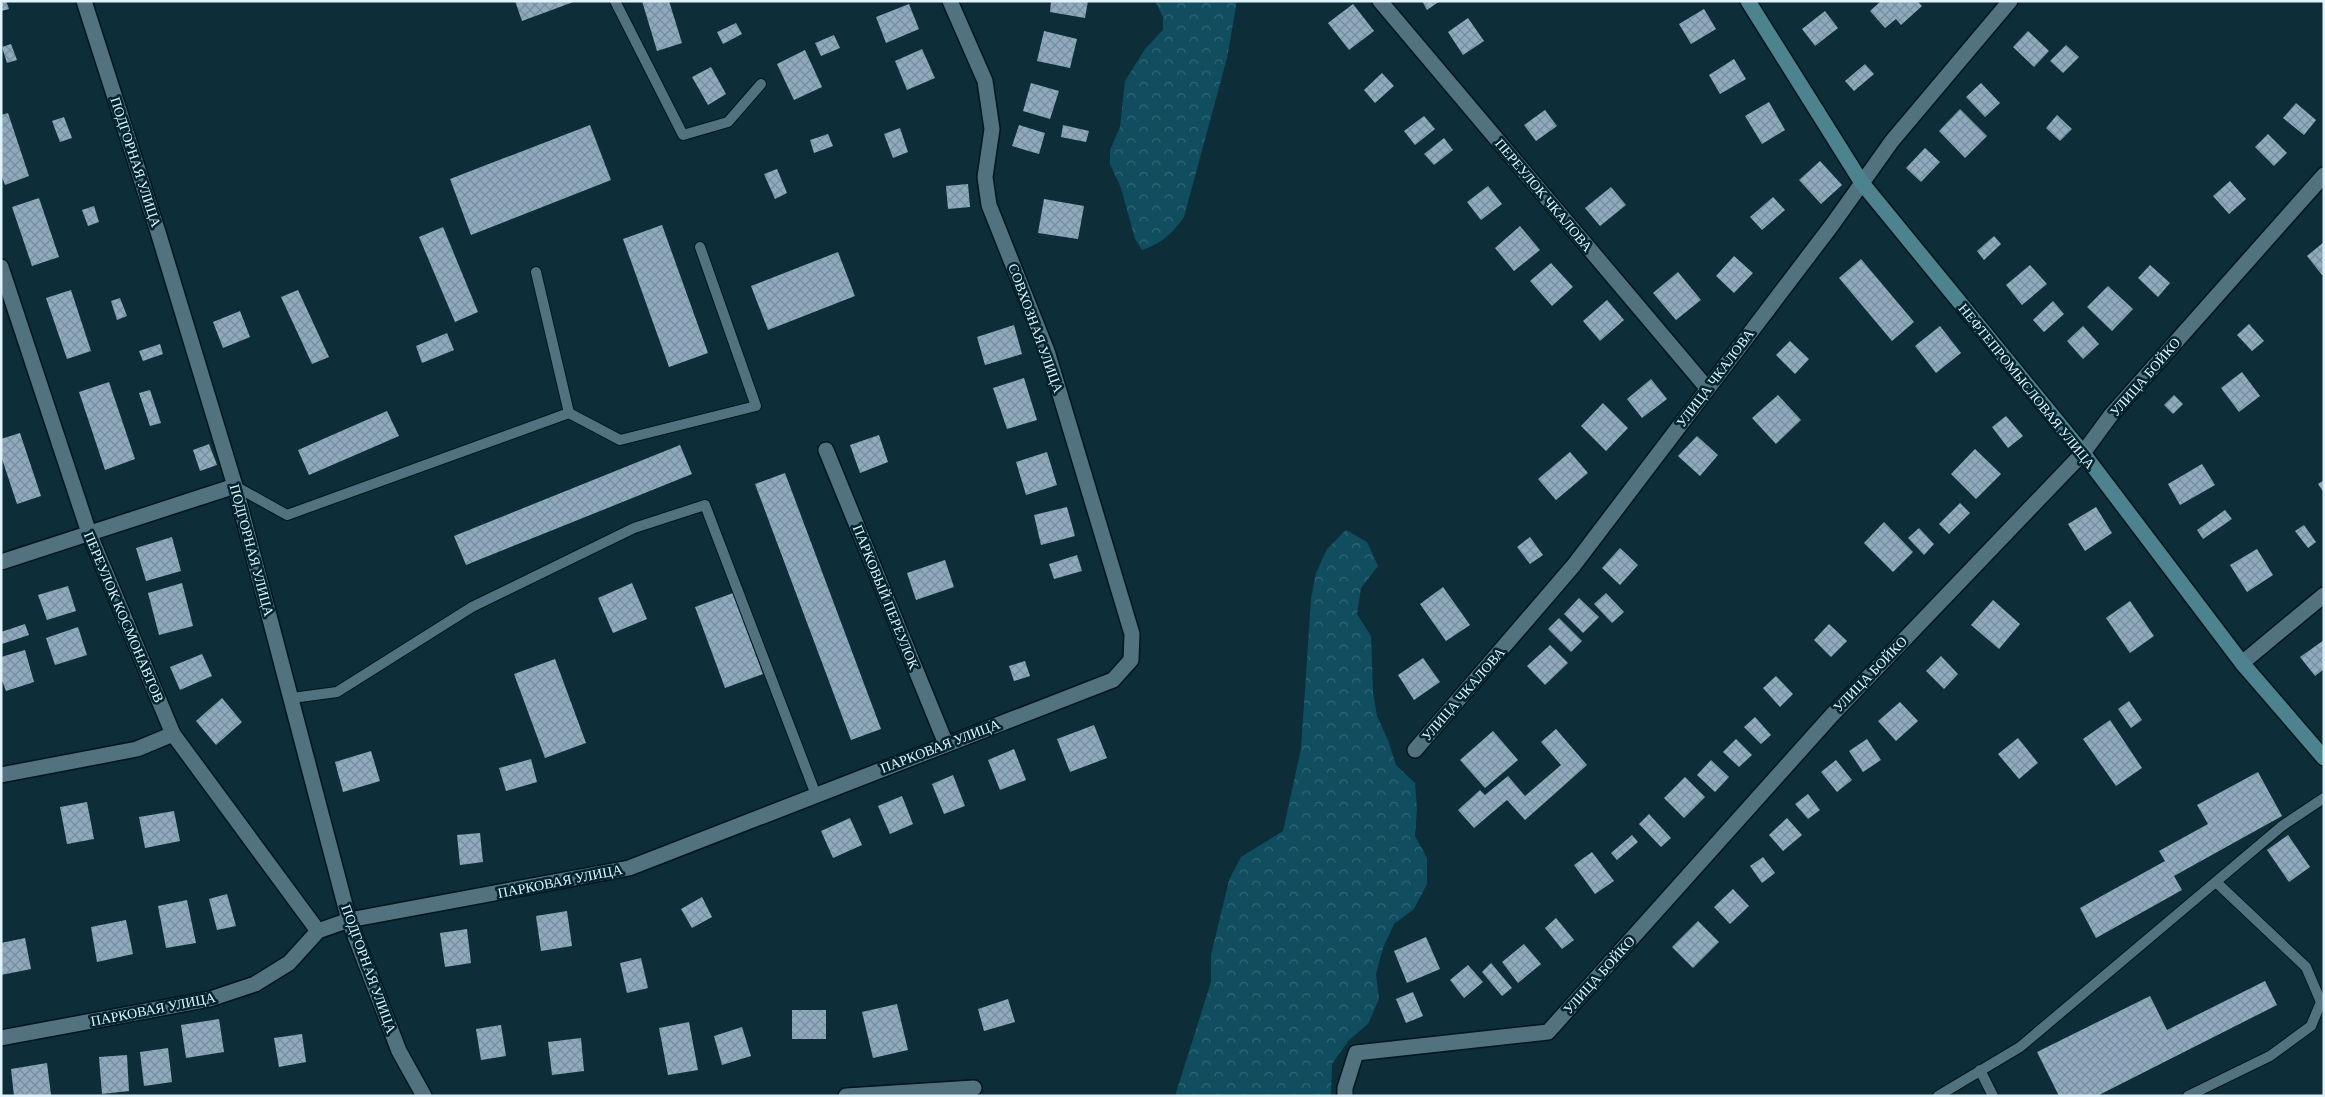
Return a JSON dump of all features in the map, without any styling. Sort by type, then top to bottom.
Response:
[{"type":"main road","name":"НЕФТЕПРОМЫСЛОВАЯ УЛИЦА","points":[[1748,1],[1862,182],[2082,453],[2242,663],[2324,758]]},
{"type":"street","name":"ПОДГОРНАЯ УЛИЦА","points":[[84,1],[158,232],[235,486],[349,920],[399,1051],[424,1096]]},
{"type":"street","name":"СОВХОЗНАЯ УЛИЦА","points":[[950,1],[985,81],[992,129],[985,177],[989,205],[1048,351],[1132,634],[1131,660],[1113,680]]},
{"type":"street","name":"ПЕРЕУЛОК ЧКАЛОВА","points":[[1380,1],[1707,388]]},
{"type":"street","name":"УЛИЦА ЧКАЛОВА","points":[[1414,750],[1574,565],[1832,226],[1892,141],[2010,1]]},
{"type":"street","name":"УЛИЦА БОЙКО","points":[[1345,1096],[1345,1088],[1356,1053],[1548,1032],[1832,715],[2082,453],[2112,415],[2324,175]]},
{"type":"street","name":"ПЕРЕУЛОК КОСМОНАВТОВ","points":[[1,267],[89,533],[173,734],[318,931]]},
{"type":"street","name":"ПАРКОВЫЙ ПЕРЕУЛОК","points":[[826,450],[946,744]]},
{"type":"street","points":[[1,562],[235,486]]},
{"type":"street","points":[[2242,663],[2324,595]]},
{"type":"street","name":"ПАРКОВАЯ УЛИЦА","points":[[1,1038],[210,999],[255,984],[290,963],[318,931],[349,920],[630,868],[1113,680]]},
{"type":"street","points":[[1,775],[136,749],[173,734]]},
{"type":"street","points":[[846,1096],[974,1088]]},
{"type":"lane","points":[[615,1],[683,135],[728,122],[761,84]]},
{"type":"lane","points":[[536,272],[570,413],[620,440],[756,406],[700,247]]},
{"type":"lane","points":[[235,486],[287,515],[570,413]]},
{"type":"lane","points":[[292,698],[337,692],[472,607],[634,528],[705,505],[816,795]]},
{"type":"lane","points":[[1938,1096],[2020,1046],[2282,826],[2324,798]]},
{"type":"lane","points":[[2188,1096],[2270,1056],[2311,1026],[2321,1002],[2306,967],[2216,882]]},
{"type":"lane","points":[[1980,1070],[1993,1096]]},
{"type":"green space","points":[[1155,1],[1237,1],[1227,58],[1184,217],[1166,237],[1155,245],[1142,250],[1135,239],[1121,188],[1110,164],[1110,150],[1120,127],[1125,81],[1145,49],[1163,30],[1163,17]]},
{"type":"green space","points":[[1346,530],[1367,542],[1378,566],[1361,588],[1357,614],[1371,636],[1373,692],[1377,716],[1388,740],[1396,765],[1415,783],[1417,809],[1415,836],[1427,858],[1427,884],[1414,909],[1394,924],[1383,948],[1376,974],[1379,999],[1368,1024],[1348,1041],[1332,1064],[1331,1096],[1175,1096],[1211,982],[1211,955],[1229,880],[1241,857],[1283,831],[1301,749],[1311,599],[1316,573],[1327,549]]},
{"type":"building","points":[[1,1],[6,1],[9,9],[1,11]]},
{"type":"building","points":[[515,1],[576,1],[522,21]]},
{"type":"building","points":[[642,1],[669,1],[682,43],[657,51]]},
{"type":"building","points":[[1051,1],[1088,1],[1085,18],[1050,12]]},
{"type":"building","points":[[1422,1],[1440,1],[1427,10]]},
{"type":"building","points":[[1881,1],[1917,1],[1922,6],[1901,25],[1896,19],[1885,28],[1870,11]]},
{"type":"building","points":[[909,4],[919,29],[886,43],[876,17]]},
{"type":"building","points":[[1353,4],[1374,31],[1349,50],[1328,23]]},
{"type":"building","points":[[1704,9],[1716,29],[1691,44],[1679,24]]},
{"type":"building","points":[[1825,11],[1838,28],[1815,46],[1802,29]]},
{"type":"building","points":[[1468,18],[1484,41],[1463,55],[1448,32]]},
{"type":"building","points":[[736,23],[742,34],[723,44],[717,32]]},
{"type":"building","points":[[1044,31],[1077,39],[1070,68],[1037,61]]},
{"type":"building","points":[[2028,31],[2049,51],[2034,67],[2013,47]]},
{"type":"building","points":[[834,35],[840,48],[821,56],[815,43]]},
{"type":"building","points":[[11,44],[17,60],[7,63],[2,47]]},
{"type":"building","points":[[2066,45],[2079,57],[2063,73],[2050,61]]},
{"type":"building","points":[[922,49],[935,78],[907,90],[895,61]]},
{"type":"building","points":[[805,50],[822,87],[794,100],[777,64]]},
{"type":"building","points":[[1734,59],[1746,79],[1720,94],[1709,75]]},
{"type":"building","points":[[1865,64],[1874,74],[1854,91],[1845,81]]},
{"type":"building","points":[[711,67],[726,94],[708,105],[692,77]]},
{"type":"building","points":[[1382,73],[1394,86],[1375,103],[1364,90]]},
{"type":"building","points":[[1031,83],[1059,91],[1050,119],[1023,111]]},
{"type":"building","points":[[1981,83],[2000,103],[1985,117],[1966,97]]},
{"type":"building","points":[[1769,102],[1785,130],[1762,144],[1745,116]]},
{"type":"building","points":[[2296,103],[2316,120],[2304,135],[2283,118]]},
{"type":"building","points":[[1960,109],[1987,136],[1965,158],[1939,131]]},
{"type":"building","points":[[1545,110],[1557,126],[1536,141],[1524,125]]},
{"type":"building","points":[[8,113],[29,176],[5,185],[1,174],[1,115]]},
{"type":"building","points":[[2057,115],[2072,129],[2060,141],[2046,128]]},
{"type":"building","points":[[1424,116],[1435,129],[1415,145],[1404,131]]},
{"type":"building","points":[[64,117],[72,138],[60,142],[52,121]]},
{"type":"building","points":[[590,125],[611,180],[471,235],[450,179]]},
{"type":"building","points":[[1019,125],[1045,133],[1039,154],[1012,146]]},
{"type":"building","points":[[1063,125],[1089,131],[1086,142],[1061,137]]},
{"type":"building","points":[[900,128],[908,152],[893,158],[884,134]]},
{"type":"building","points":[[828,134],[833,146],[814,153],[810,140]]},
{"type":"building","points":[[2268,134],[2287,153],[2274,166],[2255,147]]},
{"type":"building","points":[[1444,138],[1453,150],[1434,165],[1424,154]]},
{"type":"building","points":[[1925,148],[1940,162],[1921,182],[1906,168]]},
{"type":"building","points":[[1820,161],[1842,185],[1821,204],[1799,180]]},
{"type":"building","points":[[777,169],[787,193],[775,199],[764,174]]},
{"type":"building","points":[[2230,181],[2246,199],[2229,214],[2213,196]]},
{"type":"building","points":[[968,184],[970,207],[948,209],[946,186]]},
{"type":"building","points":[[1488,186],[1502,204],[1481,220],[1467,202]]},
{"type":"building","points":[[1611,187],[1626,205],[1600,226],[1585,208]]},
{"type":"building","points":[[1773,197],[1785,210],[1762,230],[1750,217]]},
{"type":"building","points":[[39,198],[59,257],[32,266],[12,207]]},
{"type":"building","points":[[1044,199],[1084,206],[1078,239],[1038,233]]},
{"type":"building","points":[[94,206],[99,222],[88,226],[82,210]]},
{"type":"building","points":[[662,225],[708,353],[669,367],[623,239]]},
{"type":"building","points":[[1520,226],[1540,250],[1514,271],[1495,248]]},
{"type":"building","points":[[443,227],[478,312],[455,322],[419,237]]},
{"type":"building","points":[[1994,236],[2001,244],[1984,260],[1977,251]]},
{"type":"building","points":[[2324,242],[2324,274],[2322,275],[2307,256]]},
{"type":"building","points":[[838,252],[855,296],[768,330],[751,286]]},
{"type":"building","points":[[1734,256],[1753,273],[1734,293],[1716,276]]},
{"type":"building","points":[[1861,259],[1914,322],[1892,341],[1839,278]]},
{"type":"building","points":[[1551,263],[1573,287],[1552,306],[1530,281]]},
{"type":"building","points":[[2030,265],[2047,284],[2022,305],[2006,285]]},
{"type":"building","points":[[2150,265],[2170,283],[2158,297],[2138,278]]},
{"type":"building","points":[[1678,272],[1701,300],[1676,320],[1653,293]]},
{"type":"building","points":[[2108,286],[2133,309],[2112,331],[2087,307]]},
{"type":"building","points":[[71,290],[91,351],[67,359],[46,298]]},
{"type":"building","points":[[298,290],[329,357],[312,364],[281,297]]},
{"type":"building","points":[[120,298],[127,316],[117,320],[111,301]]},
{"type":"building","points":[[1607,300],[1624,320],[1600,341],[1583,321]]},
{"type":"building","points":[[2053,301],[2064,314],[2044,332],[2033,320]]},
{"type":"building","points":[[240,311],[250,337],[223,348],[213,322]]},
{"type":"building","points":[[2249,324],[2264,341],[2252,351],[2237,335]]},
{"type":"building","points":[[1014,325],[1022,354],[985,365],[977,337]]},
{"type":"building","points":[[1940,326],[1961,353],[1936,373],[1915,346]]},
{"type":"building","points":[[2083,326],[2099,344],[2083,359],[2067,341]]},
{"type":"building","points":[[447,333],[454,350],[422,363],[416,346]]},
{"type":"building","points":[[1790,341],[1809,359],[1795,374],[1776,355]]},
{"type":"building","points":[[160,344],[163,354],[143,361],[139,351]]},
{"type":"building","points":[[2242,372],[2260,396],[2239,412],[2221,388]]},
{"type":"building","points":[[1024,378],[1037,420],[1007,429],[993,388]]},
{"type":"building","points":[[1651,379],[1667,399],[1642,418],[1627,399]]},
{"type":"building","points":[[109,382],[135,459],[105,470],[79,392]]},
{"type":"building","points":[[150,390],[161,423],[150,426],[139,393]]},
{"type":"building","points":[[1778,395],[1801,420],[1776,444],[1752,418]]},
{"type":"building","points":[[2174,395],[2183,404],[2173,414],[2164,405]]},
{"type":"building","points":[[1603,403],[1628,428],[1606,451],[1581,426]]},
{"type":"building","points":[[387,411],[399,436],[309,475],[298,450]]},
{"type":"building","points":[[2006,416],[2023,436],[2008,448],[1992,427]]},
{"type":"building","points":[[20,433],[41,496],[17,504],[1,456],[1,439]]},
{"type":"building","points":[[879,435],[888,462],[860,473],[850,445]]},
{"type":"building","points":[[1697,436],[1718,455],[1700,476],[1678,456]]},
{"type":"building","points":[[209,444],[217,465],[200,471],[193,450]]},
{"type":"building","points":[[680,445],[692,474],[466,565],[454,536]]},
{"type":"building","points":[[1975,449],[2001,474],[1976,499],[1951,474]]},
{"type":"building","points":[[1047,452],[1057,485],[1026,495],[1016,462]]},
{"type":"building","points":[[1570,452],[1588,473],[1556,500],[1538,479]]},
{"type":"building","points":[[2202,464],[2215,485],[2180,505],[2168,484]]},
{"type":"building","points":[[785,473],[881,729],[851,740],[755,484]]},
{"type":"building","points":[[2324,480],[2324,493],[2318,484]]},
{"type":"building","points":[[1960,503],[1970,513],[1949,534],[1939,524]]},
{"type":"building","points":[[1067,507],[1075,536],[1041,545],[1034,515]]},
{"type":"building","points":[[2096,507],[2112,533],[2085,551],[2068,524]]},
{"type":"building","points":[[2225,510],[2232,519],[2203,539],[2197,530]]},
{"type":"building","points":[[1884,522],[1913,552],[1893,572],[1864,543]]},
{"type":"building","points":[[2304,525],[2316,542],[2308,548],[2295,531]]},
{"type":"building","points":[[1919,528],[1934,544],[1924,555],[1908,538]]},
{"type":"building","points":[[172,537],[181,571],[146,581],[136,548]]},
{"type":"building","points":[[1530,537],[1543,555],[1530,564],[1517,547]]},
{"type":"building","points":[[1620,548],[1638,565],[1620,585],[1602,568]]},
{"type":"building","points":[[2257,549],[2273,575],[2247,592],[2230,565]]},
{"type":"building","points":[[1077,555],[1082,571],[1054,579],[1049,564]]},
{"type":"building","points":[[945,560],[954,587],[916,600],[907,573]]},
{"type":"building","points":[[182,583],[193,626],[159,635],[148,593]]},
{"type":"building","points":[[632,583],[647,619],[613,633],[598,598]]},
{"type":"building","points":[[68,586],[76,611],[47,620],[38,595]]},
{"type":"building","points":[[1443,587],[1470,625],[1446,641],[1420,604]]},
{"type":"building","points":[[733,593],[763,674],[725,688],[695,607]]},
{"type":"building","points":[[1606,593],[1624,612],[1612,623],[1594,604]]},
{"type":"building","points":[[1579,598],[1599,617],[1583,633],[1564,614]]},
{"type":"building","points":[[1993,600],[2020,624],[1999,649],[1971,625]]},
{"type":"building","points":[[2130,601],[2154,636],[2130,653],[2106,618]]},
{"type":"building","points":[[1559,618],[1582,641],[1571,652],[1548,629]]},
{"type":"building","points":[[25,624],[29,635],[2,644],[1,632]]},
{"type":"building","points":[[1829,624],[1847,641],[1831,657],[1814,640]]},
{"type":"building","points":[[78,627],[87,655],[55,665],[46,638]]},
{"type":"building","points":[[2324,640],[2324,669],[2315,676],[2300,657]]},
{"type":"building","points":[[1550,645],[1568,663],[1545,685],[1527,666]]},
{"type":"building","points":[[25,650],[34,682],[6,691],[1,678],[1,657]]},
{"type":"building","points":[[202,654],[212,676],[180,690],[170,667]]},
{"type":"building","points":[[1941,656],[1958,674],[1944,689],[1926,671]]},
{"type":"building","points":[[1423,658],[1440,682],[1414,700],[1398,675]]},
{"type":"building","points":[[555,659],[586,743],[545,758],[514,674]]},
{"type":"building","points":[[1025,661],[1030,676],[1014,681],[1009,666]]},
{"type":"building","points":[[1776,676],[1793,694],[1780,707],[1763,688]]},
{"type":"building","points":[[222,698],[242,722],[216,745],[196,721]]},
{"type":"building","points":[[2129,701],[2142,720],[2131,728],[2118,709]]},
{"type":"building","points":[[1900,702],[1918,721],[1896,741],[1878,721]]},
{"type":"building","points":[[1755,717],[1771,735],[1761,744],[1744,727]]},
{"type":"building","points":[[2110,720],[2142,768],[2116,786],[2083,739]]},
{"type":"building","points":[[1094,725],[1107,758],[1070,772],[1057,739]]},
{"type":"building","points":[[1556,729],[1587,765],[1525,820],[1507,800],[1474,828],[1458,810],[1480,790],[1485,795],[1508,776],[1525,796],[1561,765],[1541,742]]},
{"type":"building","points":[[1493,731],[1518,760],[1485,788],[1460,760]]},
{"type":"building","points":[[2018,738],[2038,763],[2019,779],[1998,754]]},
{"type":"building","points":[[1736,739],[1752,755],[1739,767],[1723,752]]},
{"type":"building","points":[[1867,739],[1881,760],[1863,772],[1849,751]]},
{"type":"building","points":[[1014,749],[1026,780],[1000,790],[988,760]]},
{"type":"building","points":[[371,751],[380,781],[343,792],[335,762]]},
{"type":"building","points":[[531,759],[537,782],[506,791],[499,768]]},
{"type":"building","points":[[1711,760],[1729,777],[1715,792],[1697,775]]},
{"type":"building","points":[[1836,760],[1852,780],[1837,792],[1821,772]]},
{"type":"building","points":[[2258,772],[2282,816],[2174,876],[2182,890],[2096,938],[2080,908],[2165,861],[2159,851],[2208,824],[2197,805]]},
{"type":"building","points":[[953,775],[965,806],[944,814],[932,784]]},
{"type":"building","points":[[1685,777],[1705,797],[1684,818],[1664,798]]},
{"type":"building","points":[[1808,794],[1820,810],[1808,819],[1795,804]]},
{"type":"building","points":[[902,796],[913,824],[890,834],[878,806]]},
{"type":"building","points":[[87,802],[94,839],[67,844],[60,807]]},
{"type":"building","points":[[174,811],[180,841],[145,848],[139,817]]},
{"type":"building","points":[[1649,814],[1671,838],[1661,847],[1639,824]]},
{"type":"building","points":[[850,818],[862,845],[833,858],[821,831]]},
{"type":"building","points":[[1787,818],[1802,835],[1783,851],[1769,835]]},
{"type":"building","points":[[480,833],[483,862],[460,865],[457,835]]},
{"type":"building","points":[[1632,835],[1638,842],[1617,860],[1611,853]]},
{"type":"building","points":[[2288,835],[2310,867],[2289,882],[2267,850]]},
{"type":"building","points":[[1592,852],[1614,881],[1595,894],[1574,865]]},
{"type":"building","points":[[1763,857],[1775,873],[1762,883],[1750,866]]},
{"type":"building","points":[[1733,889],[1749,906],[1730,924],[1714,907]]},
{"type":"building","points":[[227,894],[236,926],[217,930],[209,899]]},
{"type":"building","points":[[702,897],[712,917],[692,928],[681,909]]},
{"type":"building","points":[[187,900],[196,943],[166,948],[158,906]]},
{"type":"building","points":[[567,911],[572,946],[541,951],[536,916]]},
{"type":"building","points":[[1556,918],[1574,940],[1562,949],[1545,928]]},
{"type":"building","points":[[126,920],[133,954],[97,962],[91,927]]},
{"type":"building","points":[[1698,921],[1719,942],[1693,968],[1672,947]]},
{"type":"building","points":[[467,929],[471,963],[445,967],[440,933]]},
{"type":"building","points":[[1426,937],[1440,969],[1407,983],[1394,951]]},
{"type":"building","points":[[25,938],[31,969],[1,975],[1,943]]},
{"type":"building","points":[[1524,944],[1541,964],[1518,983],[1502,962]]},
{"type":"building","points":[[641,958],[648,988],[627,993],[620,963]]},
{"type":"building","points":[[1491,963],[1512,988],[1502,996],[1482,972]]},
{"type":"building","points":[[1468,965],[1483,982],[1464,998],[1450,980]]},
{"type":"building","points":[[2265,981],[2277,1005],[2097,1096],[2059,1096],[2037,1052],[2150,996],[2167,1030]]},
{"type":"building","points":[[1413,992],[1423,1016],[1406,1023],[1396,999]]},
{"type":"building","points":[[1008,999],[1015,1022],[984,1031],[978,1009]]},
{"type":"building","points":[[897,1004],[908,1050],[873,1058],[862,1012]]},
{"type":"building","points":[[792,1010],[826,1010],[826,1039],[792,1039]]},
{"type":"building","points":[[219,1019],[224,1052],[186,1058],[181,1025]]},
{"type":"building","points":[[689,1022],[698,1070],[668,1075],[659,1028]]},
{"type":"building","points":[[501,1025],[506,1056],[481,1060],[476,1029]]},
{"type":"building","points":[[742,1027],[751,1056],[722,1065],[714,1036]]},
{"type":"building","points":[[302,1034],[306,1062],[279,1067],[274,1038]]},
{"type":"building","points":[[581,1038],[584,1071],[552,1075],[548,1042]]},
{"type":"building","points":[[168,1048],[172,1082],[144,1086],[140,1052]]},
{"type":"building","points":[[127,1055],[129,1091],[102,1094],[99,1057]]},
{"type":"building","points":[[47,1063],[51,1095],[14,1096],[11,1069]]}]
